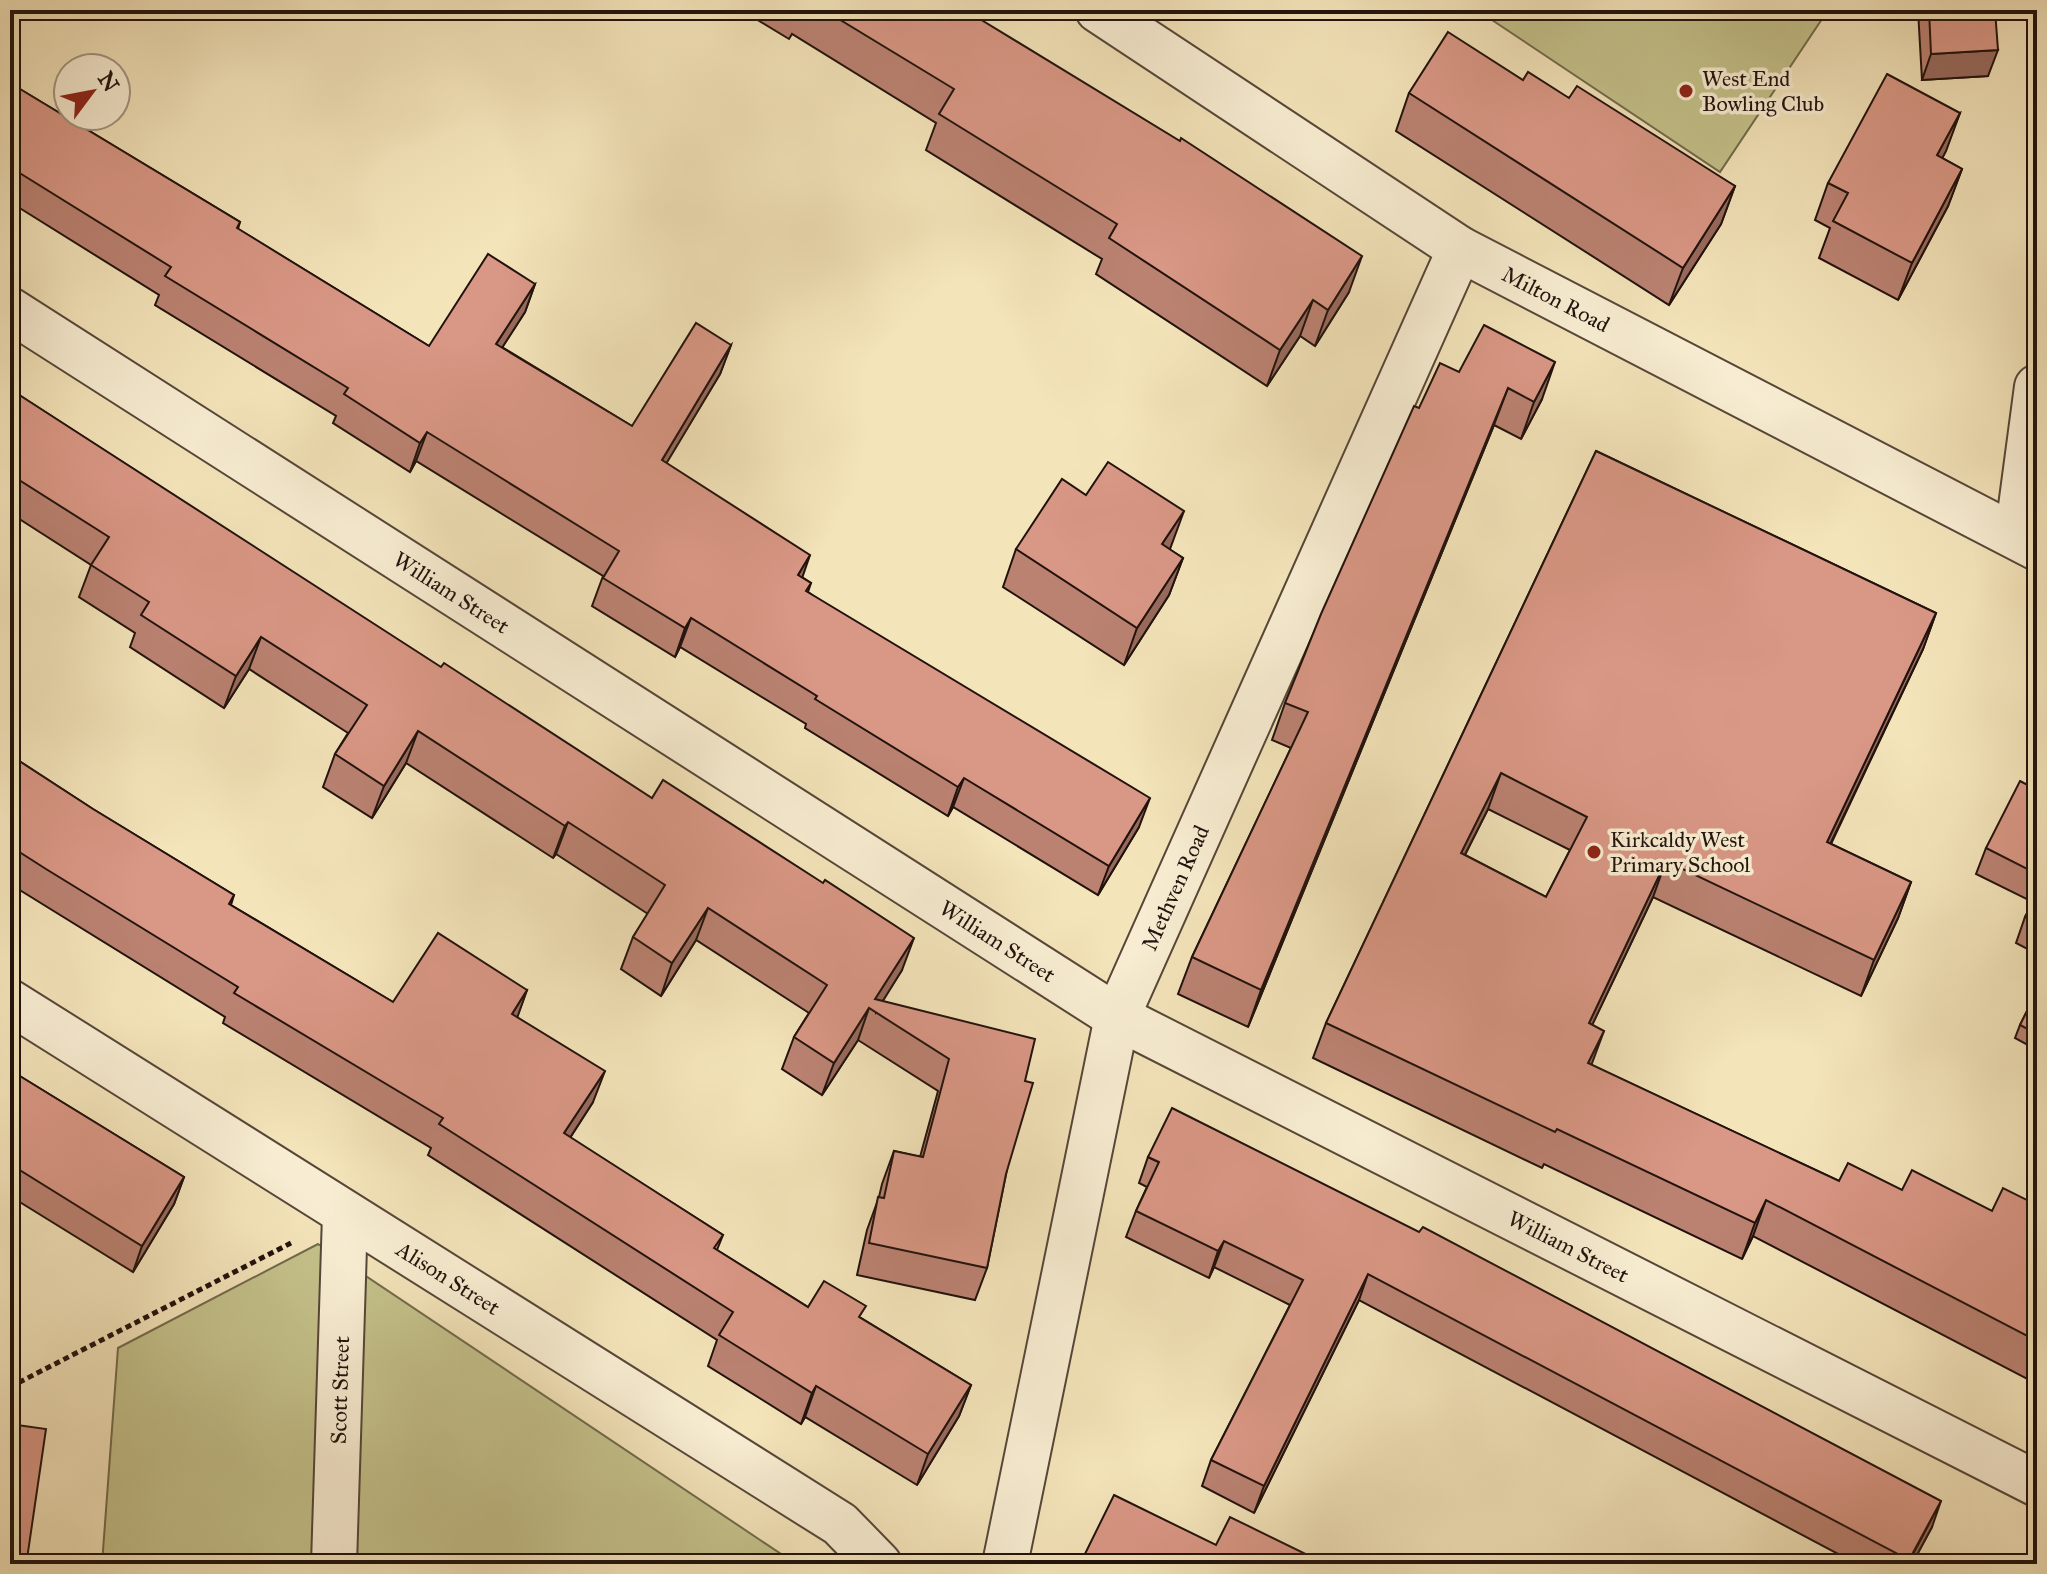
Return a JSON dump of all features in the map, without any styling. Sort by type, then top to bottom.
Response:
[{"type":"street","name":"Milton Road","points":[[1098,10],[1460,249],[2027,542]]},
{"type":"street","name":"Methven Road","points":[[1005,1564],[1117,1017],[1460,249]]},
{"type":"street","name":"William Street","points":[[10,310],[1117,1017],[2037,1484]]},
{"type":"street","points":[[2027,542],[2037,387]]},
{"type":"street","name":"Alison Street","points":[[10,1002],[840,1524],[879,1564]]},
{"type":"street","name":"Scott Street","points":[[334,1564],[345,1215]]},
{"type":"path","points":[[10,1387],[345,1215]]},
{"type":"shaded area","name":"West End Bowling Club","points":[[1477,10],[1828,10],[1720,172]]},
{"type":"shaded area","points":[[318,1244],[790,1560],[789,1564],[102,1564],[118,1348]]},
{"type":"building","points":[[824,10],[972,10],[970,13],[1180,141],[1181,138],[1362,256],[1328,310],[1313,300],[1280,350],[1109,238],[1117,224],[939,114],[954,89]]},
{"type":"building","points":[[1929,10],[1995,10],[1998,50],[1931,54]]},
{"type":"building","points":[[1448,32],[1523,80],[1528,72],[1569,98],[1577,86],[1735,186],[1683,268],[1409,93]]},
{"type":"building","points":[[1887,74],[1960,113],[1937,155],[1962,169],[1912,263],[1833,221],[1848,193],[1828,183]]},
{"type":"building","points":[[10,83],[52,108],[52,132],[91,132],[240,222],[237,228],[429,346],[488,254],[535,284],[496,344],[632,426],[696,323],[731,345],[662,460],[810,555],[798,575],[811,583],[806,591],[1150,798],[1109,866],[964,778],[958,787],[691,618],[685,628],[603,578],[619,551],[427,432],[420,443],[344,394],[348,388],[165,276],[171,267],[10,167]]},
{"type":"building","points":[[1484,325],[1555,362],[1534,402],[1508,388],[1261,990],[1192,957],[1308,712],[1285,703],[1321,614],[1414,406],[1419,408],[1440,363],[1459,372]]},
{"type":"building","points":[[10,389],[441,667],[444,663],[652,798],[663,780],[914,938],[875,999],[1035,1039],[1025,1081],[1033,1083],[1006,1174],[987,1268],[869,1243],[878,1197],[884,1198],[894,1151],[923,1157],[949,1059],[869,1008],[834,1063],[794,1037],[827,985],[708,908],[672,963],[633,937],[665,885],[568,822],[565,826],[418,731],[384,786],[335,754],[367,705],[261,637],[236,676],[141,615],[149,602],[91,565],[109,537],[16,478],[19,474],[10,468]]},
{"type":"building","points":[[1596,451],[1936,613],[1827,842],[1911,882],[1874,960],[1666,861],[1589,1023],[1604,1031],[1588,1063],[1839,1181],[1848,1163],[1902,1190],[1912,1170],[1992,1211],[2003,1188],[2037,1205],[2037,1341],[1766,1200],[1755,1223],[1326,1023]],"holes":[[[1501,773],[1587,817],[1546,897],[1461,853]]]},
{"type":"building","points":[[1108,462],[1184,511],[1162,544],[1183,558],[1137,628],[1016,549],[1062,479],[1086,495]]},
{"type":"building","points":[[10,755],[234,895],[229,904],[393,1002],[438,933],[527,990],[512,1014],[605,1071],[564,1133],[723,1235],[714,1248],[808,1307],[824,1281],[866,1306],[859,1317],[971,1385],[928,1454],[816,1386],[812,1393],[719,1335],[733,1312],[439,1124],[443,1118],[234,993],[238,987],[10,846]]},
{"type":"building","points":[[2020,781],[2037,790],[2037,874],[1986,848]]},
{"type":"building","points":[[2037,894],[2037,923],[2025,917]]},
{"type":"building","points":[[2037,991],[2037,1034],[2020,1025]]},
{"type":"building","points":[[10,1070],[184,1177],[142,1246],[10,1164]]},
{"type":"building","points":[[1172,1108],[1419,1232],[1423,1227],[1941,1501],[1909,1560],[1368,1274],[1264,1486],[1211,1460],[1303,1280],[1224,1241],[1218,1251],[1136,1211],[1159,1162],[1148,1157]]},
{"type":"building","points":[[10,1424],[46,1429],[27,1559],[10,1557]]},
{"type":"building","points":[[1114,1495],[1216,1545],[1230,1517],[1326,1564],[1080,1564]]},
{"type":"place","name":"West End Bowling Club","points":[[1686,91]]},
{"type":"place","name":"Kirkcaldy West Primary School","points":[[1594,852]]}]
